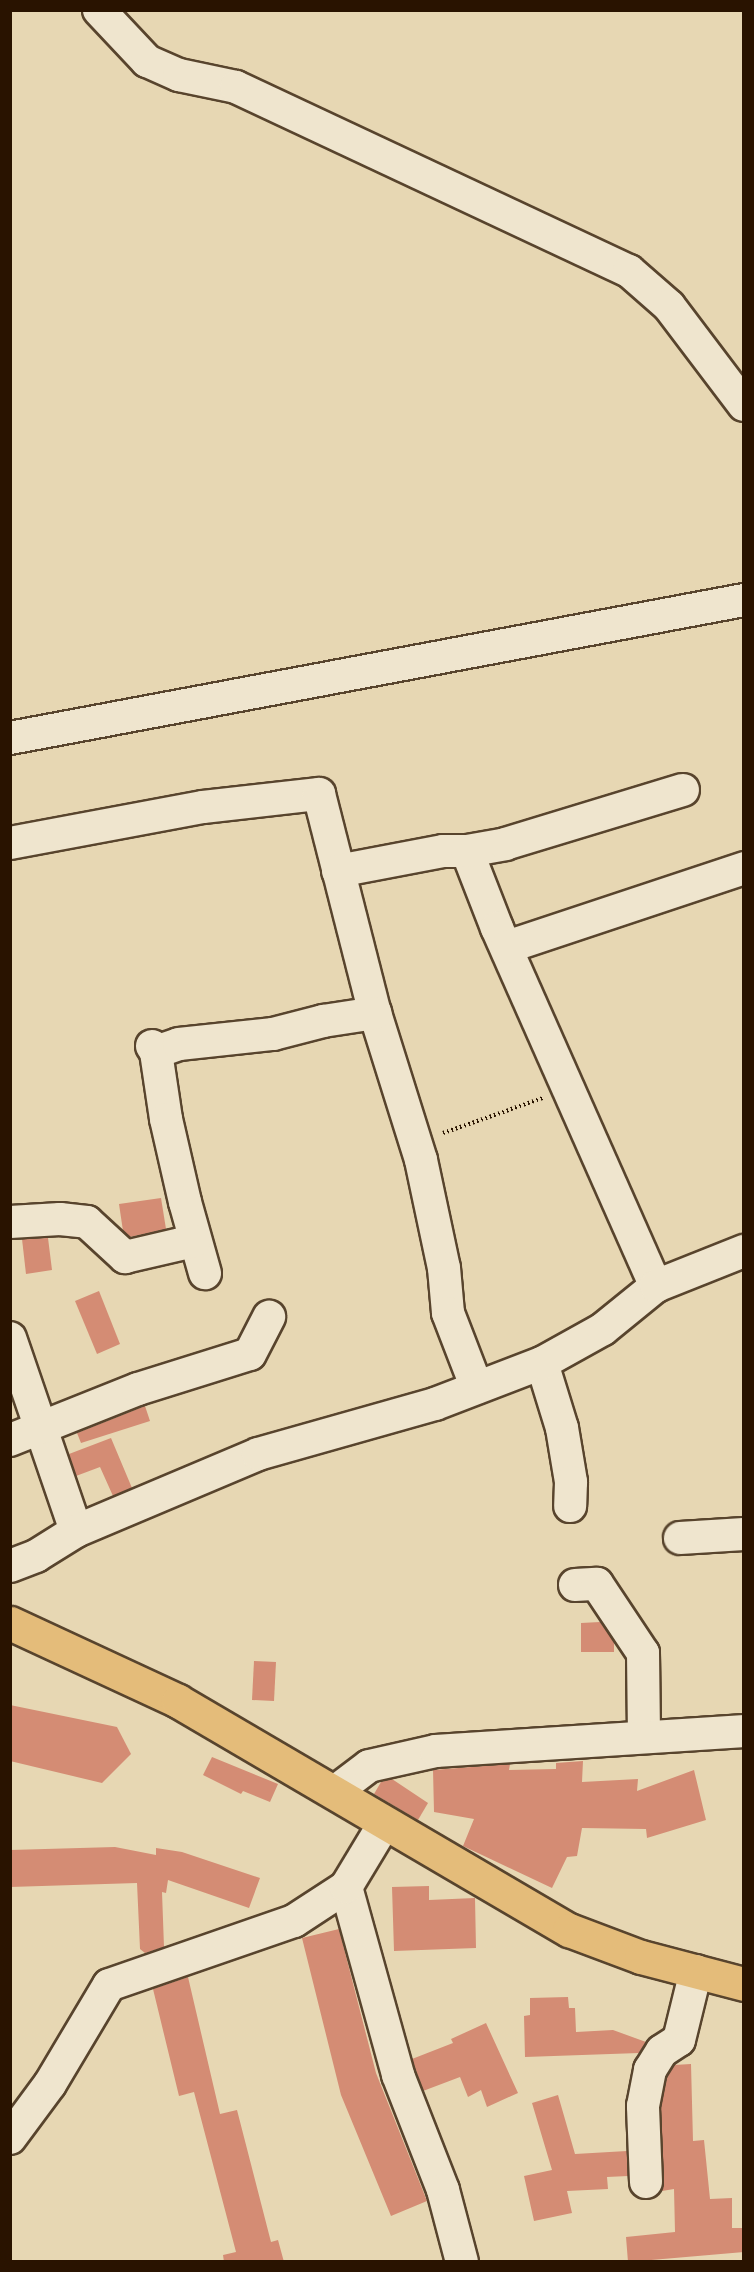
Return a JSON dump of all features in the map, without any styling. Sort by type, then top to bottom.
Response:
[{"type":"main road","points":[[10,1623],[178,1701],[336,1791],[384,1824],[569,1930],[641,1957],[744,1984]]},
{"type":"street","points":[[99,10],[147,61],[179,75],[236,87],[629,271],[669,306],[744,405]]},
{"type":"street","points":[[10,738],[744,600]]},
{"type":"street","points":[[338,871],[442,851],[467,851],[505,844],[683,790]]},
{"type":"street","points":[[10,843],[203,807],[320,794],[375,1014],[416,1142],[444,1268],[448,1313],[477,1388]]},
{"type":"street","points":[[467,851],[656,1286]]},
{"type":"street","points":[[507,947],[744,868]]},
{"type":"street","points":[[205,1273],[195,1241],[166,1119],[154,1049],[179,1044],[273,1034],[322,1021],[375,1014]]},
{"type":"street","points":[[10,1222],[60,1219],[87,1222],[125,1257],[195,1241]]},
{"type":"street","points":[[10,1566],[36,1556],[76,1531],[258,1454],[339,1434],[477,1388],[542,1363],[603,1329],[656,1286],[744,1251]]},
{"type":"street","points":[[10,1440],[43,1429],[138,1389],[250,1354],[269,1317]]},
{"type":"street","points":[[10,1338],[76,1531]]},
{"type":"street","points":[[542,1363],[562,1428],[571,1482],[570,1506]]},
{"type":"street","points":[[680,1538],[744,1534]]},
{"type":"street","points":[[575,1585],[597,1584],[643,1653],[644,1737]]},
{"type":"street","points":[[336,1791],[369,1766],[436,1751],[744,1731]]},
{"type":"street","points":[[10,2138],[50,2084],[109,1985],[294,1921],[346,1887],[384,1824]]},
{"type":"street","points":[[346,1887],[398,2075],[443,2190],[462,2262]]},
{"type":"street","points":[[646,2182],[644,2106],[650,2070],[662,2052],[679,2040],[696,1971]]},
{"type":"path","points":[[416,1142],[510,1107],[574,1094]]},
{"type":"building","points":[[161,1198],[166,1229],[130,1237],[123,1231],[119,1204]]},
{"type":"building","points":[[48,1238],[52,1270],[26,1274],[22,1239]]},
{"type":"building","points":[[99,1291],[120,1344],[97,1354],[75,1301]]},
{"type":"building","points":[[145,1406],[150,1421],[81,1443],[77,1433]]},
{"type":"building","points":[[111,1438],[132,1488],[113,1496],[100,1467],[76,1476],[69,1454]]},
{"type":"building","points":[[600,1622],[614,1641],[614,1652],[581,1652],[581,1623]]},
{"type":"building","points":[[254,1661],[276,1662],[274,1701],[252,1700]]},
{"type":"building","points":[[10,1705],[117,1727],[131,1754],[102,1783],[10,1761]]},
{"type":"building","points":[[212,1757],[278,1784],[270,1802],[243,1791],[241,1794],[203,1775]]},
{"type":"building","points":[[583,1761],[582,1782],[638,1779],[637,1791],[694,1770],[706,1820],[647,1838],[646,1829],[582,1828],[577,1856],[567,1857],[552,1888],[463,1846],[474,1819],[434,1812],[433,1770],[510,1764],[509,1770],[556,1769],[556,1763]]},
{"type":"building","points":[[392,1779],[428,1803],[418,1820],[374,1794],[381,1782]]},
{"type":"building","points":[[115,1847],[156,1855],[156,1848],[182,1852],[260,1878],[249,1908],[168,1880],[166,1893],[162,1892],[164,1947],[145,1953],[140,1949],[137,1883],[10,1887],[10,1850]]},
{"type":"building","points":[[429,1886],[429,1900],[475,1898],[476,1948],[394,1951],[392,1887]]},
{"type":"building","points":[[339,1929],[376,2073],[427,2201],[391,2216],[341,2095],[302,1938]]},
{"type":"building","points":[[188,1977],[220,2114],[237,2110],[271,2242],[278,2240],[284,2262],[224,2262],[223,2255],[236,2252],[194,2092],[179,2096],[153,1989]]},
{"type":"building","points":[[568,1997],[569,2008],[575,2008],[576,2032],[613,2030],[646,2042],[639,2053],[525,2057],[524,2016],[530,2015],[530,1998]]},
{"type":"building","points":[[486,2023],[518,2093],[487,2107],[481,2090],[468,2097],[460,2077],[423,2091],[412,2059],[453,2043],[451,2039]]},
{"type":"building","points":[[691,2064],[693,2141],[704,2140],[710,2199],[732,2198],[732,2228],[744,2228],[744,2252],[628,2262],[626,2237],[675,2232],[674,2189],[662,2191],[661,2107],[667,2077],[674,2065]]},
{"type":"building","points":[[558,2095],[575,2154],[627,2151],[628,2176],[607,2177],[608,2189],[567,2191],[572,2213],[534,2221],[524,2176],[552,2170],[532,2103]]}]
